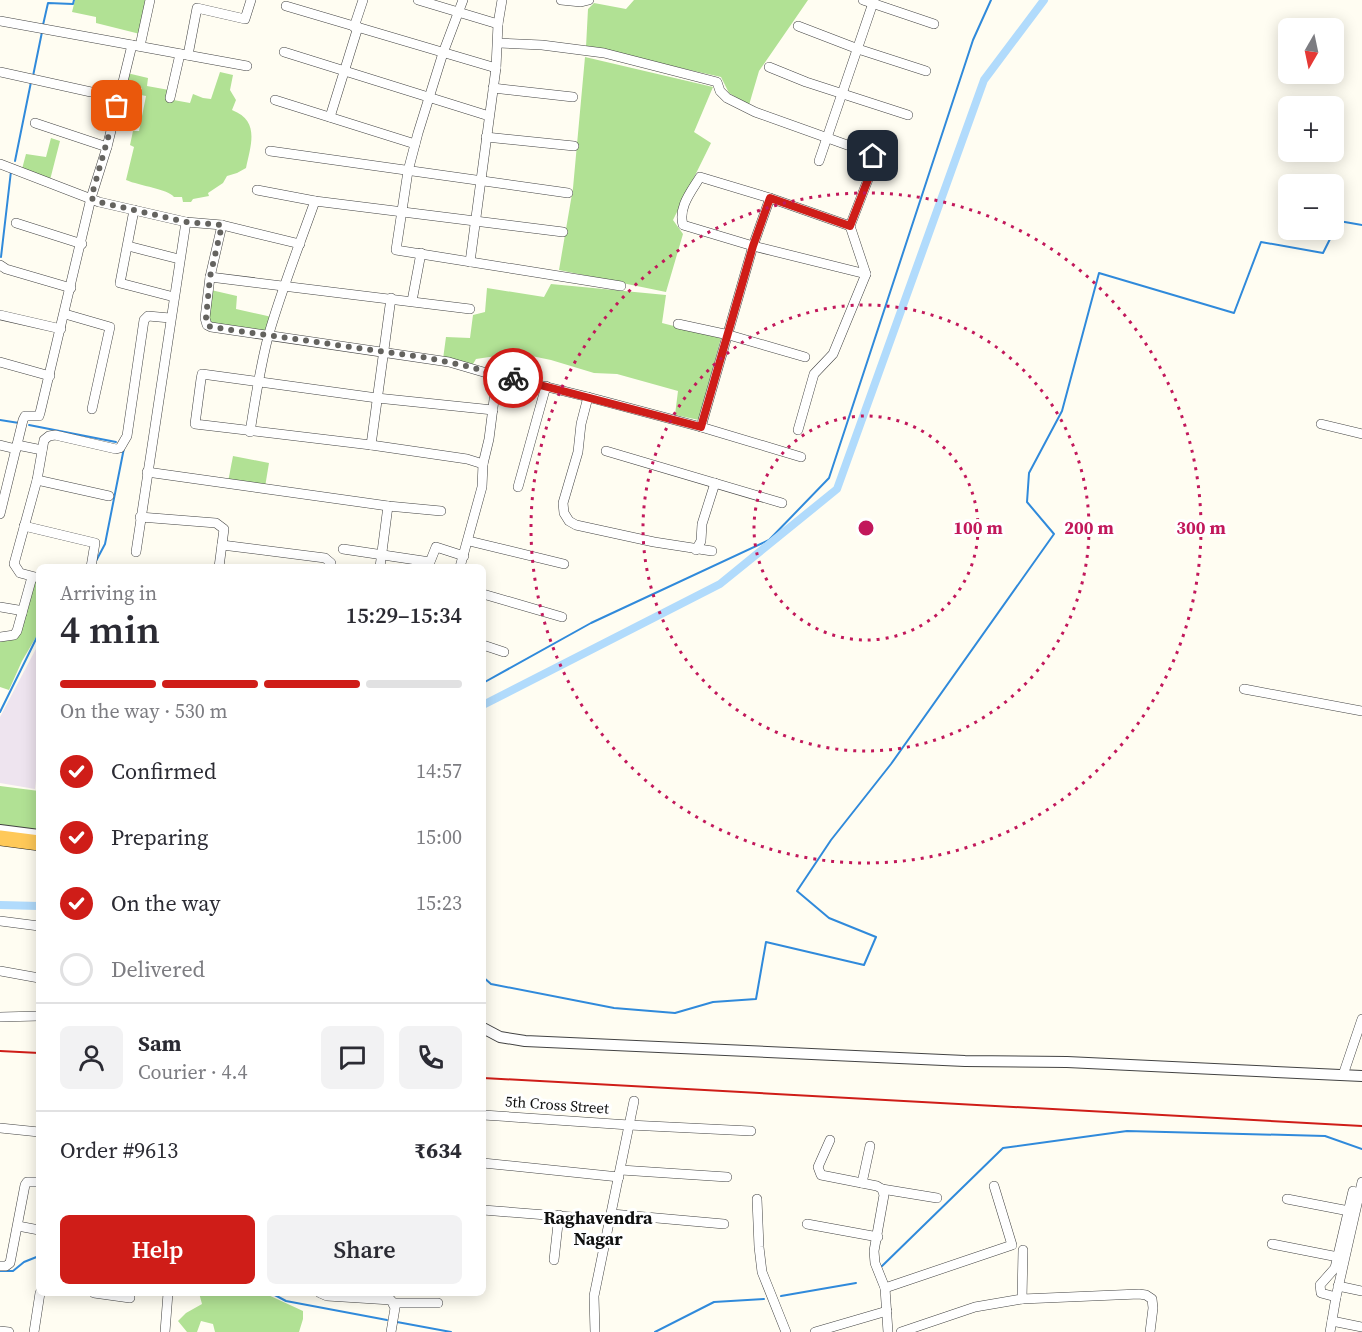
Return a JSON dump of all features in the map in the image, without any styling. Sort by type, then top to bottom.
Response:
[{"type":"highway","points":[[0,838],[36,843]]},
{"type":"street","points":[[0,514],[25,416],[39,416],[82,244],[91,198],[150,0]]},
{"type":"street","points":[[170,98],[197,8],[245,19],[251,0]]},
{"type":"street","points":[[330,117],[363,0]]},
{"type":"street","points":[[418,0],[498,24]]},
{"type":"street","points":[[463,0],[443,53],[415,144],[408,171],[396,250],[621,286]]},
{"type":"street","points":[[470,262],[496,68],[499,43],[498,24],[502,0]]},
{"type":"street","points":[[561,0],[581,2],[589,0]]},
{"type":"street","points":[[819,161],[858,49],[870,1],[934,24]]},
{"type":"street","points":[[286,6],[496,68]]},
{"type":"street","points":[[0,21],[247,66]]},
{"type":"street","points":[[798,26],[858,49],[926,70]]},
{"type":"street","points":[[499,43],[542,45],[604,53],[717,82],[720,91],[727,98],[755,112],[892,161]]},
{"type":"street","points":[[284,52],[489,116]]},
{"type":"street","points":[[769,67],[908,115]]},
{"type":"street","points":[[0,72],[91,92]]},
{"type":"street","points":[[493,88],[573,97]]},
{"type":"street","points":[[275,100],[415,144]]},
{"type":"street","points":[[34,123],[107,147]]},
{"type":"street","points":[[486,136],[574,146]]},
{"type":"street","points":[[270,151],[568,193]]},
{"type":"street","points":[[798,430],[814,374],[833,354],[866,274],[850,226],[869,177],[873,156]]},
{"type":"street","points":[[0,164],[91,198],[134,210],[186,222],[222,225],[300,243]]},
{"type":"street","points":[[850,226],[700,177],[683,206],[681,218],[684,225],[753,246],[866,274]]},
{"type":"street","points":[[257,190],[315,201],[563,232]]},
{"type":"street","points":[[701,427],[753,246],[770,198]]},
{"type":"street","points":[[250,432],[258,382],[269,336],[284,286],[315,201]]},
{"type":"street","points":[[134,210],[120,283],[174,297]]},
{"type":"street","points":[[136,552],[186,222]]},
{"type":"street","points":[[16,224],[82,244]]},
{"type":"street","points":[[222,225],[210,277],[206,318],[207,325],[211,327],[449,362],[701,427],[801,457]]},
{"type":"street","points":[[128,246],[180,259]]},
{"type":"street","points":[[412,301],[421,253]]},
{"type":"street","points":[[0,265],[71,288]]},
{"type":"street","points":[[210,277],[470,309]]},
{"type":"street","points":[[371,445],[391,298]]},
{"type":"street","points":[[65,314],[110,327],[92,409]]},
{"type":"street","points":[[0,315],[61,329]]},
{"type":"street","points":[[0,637],[14,635],[17,631],[36,578],[20,573],[14,564],[37,480],[44,440],[55,435],[120,448],[127,436],[144,320],[148,316],[170,318]]},
{"type":"street","points":[[678,324],[729,335],[805,357]]},
{"type":"street","points":[[0,362],[50,376]]},
{"type":"street","points":[[483,464],[467,459],[371,445],[195,424],[201,379],[202,374],[377,398],[493,410]]},
{"type":"street","points":[[461,564],[482,487],[483,464],[497,376]]},
{"type":"street","points":[[518,487],[546,386]]},
{"type":"street","points":[[588,397],[581,424],[578,452],[565,494],[564,513],[569,521],[576,525],[608,532],[696,550],[712,551]]},
{"type":"street","points":[[1321,424],[1362,434]]},
{"type":"street","points":[[0,445],[42,450]]},
{"type":"street","points":[[606,451],[782,503]]},
{"type":"street","points":[[147,472],[388,506],[441,511]]},
{"type":"street","points":[[37,480],[109,496]]},
{"type":"street","points":[[696,550],[701,541],[702,524],[715,483]]},
{"type":"street","points":[[380,564],[388,506]]},
{"type":"street","points":[[140,517],[216,523],[224,529],[219,564]]},
{"type":"street","points":[[24,526],[95,543],[92,564]]},
{"type":"street","points":[[469,541],[564,564]]},
{"type":"street","points":[[222,545],[325,558],[331,564]]},
{"type":"street","points":[[343,549],[430,562],[436,547],[464,556]]},
{"type":"street","points":[[486,595],[562,617]]},
{"type":"street","points":[[0,607],[18,610],[22,613]]},
{"type":"street","points":[[486,647],[504,652]]},
{"type":"street","points":[[1244,689],[1362,711]]},
{"type":"street","points":[[0,830],[36,835]]},
{"type":"street","points":[[0,845],[36,850]]},
{"type":"street","points":[[0,921],[36,926]]},
{"type":"street","points":[[0,972],[36,978]]},
{"type":"street","points":[[0,1017],[36,1016]]},
{"type":"street","points":[[1343,1075],[1362,1020]]},
{"type":"street","points":[[486,1030],[500,1037],[525,1041],[965,1061],[1089,1062],[1362,1076]]},
{"type":"street","points":[[595,1332],[594,1296],[634,1101]]},
{"type":"street","name":"5th Cross Street","points":[[486,1116],[751,1131]]},
{"type":"street","points":[[0,1128],[36,1131]]},
{"type":"street","points":[[830,1140],[818,1167],[820,1175],[937,1198]]},
{"type":"street","points":[[862,1183],[870,1146]]},
{"type":"street","points":[[486,1163],[620,1173],[727,1177]]},
{"type":"street","points":[[0,1266],[10,1263],[25,1185],[27,1182],[36,1182]]},
{"type":"street","points":[[1330,1332],[1362,1182]]},
{"type":"street","points":[[885,1288],[1012,1245],[994,1186]]},
{"type":"street","points":[[882,1189],[884,1195],[874,1251],[875,1263],[885,1288],[888,1332]]},
{"type":"street","points":[[1336,1297],[1326,1296],[1319,1290],[1320,1285],[1335,1268],[1353,1191]]},
{"type":"street","points":[[757,1199],[762,1272],[786,1332]]},
{"type":"street","points":[[1287,1199],[1349,1211]]},
{"type":"street","points":[[486,1210],[724,1224]]},
{"type":"street","points":[[554,1260],[559,1215]]},
{"type":"street","points":[[807,1224],[878,1237]]},
{"type":"street","points":[[18,1226],[36,1229]]},
{"type":"street","points":[[1272,1244],[1338,1257]]},
{"type":"street","points":[[1022,1299],[1023,1250]]},
{"type":"street","points":[[1338,1286],[1362,1291]]},
{"type":"street","points":[[901,1332],[975,1307],[1022,1299],[1146,1295],[1152,1299],[1154,1308],[1150,1332]]},
{"type":"street","points":[[34,1332],[40,1296]]},
{"type":"street","points":[[116,1296],[130,1298]]},
{"type":"street","points":[[165,1332],[168,1296]]},
{"type":"street","points":[[327,1296],[386,1299],[394,1303],[438,1303]]},
{"type":"street","points":[[391,1332],[394,1303]]},
{"type":"street","points":[[815,1332],[887,1311]]},
{"type":"street","points":[[1332,1321],[1362,1327]]},
{"type":"street","points":[[0,1331],[9,1332]]},
{"type":"shaded area","points":[[36,649],[35,789],[0,783],[0,717]]},
{"type":"green space","points":[[75,0],[145,0],[140,34],[96,23],[96,17],[72,12]]},
{"type":"green space","points":[[634,0],[808,0],[759,71],[749,105],[729,93],[721,77],[586,47],[588,9],[594,3],[626,9]]},
{"type":"green space","points":[[585,57],[713,87],[694,132],[711,143],[673,220],[683,234],[666,292],[559,270],[573,188]]},
{"type":"green space","points":[[220,72],[233,75],[230,90],[236,100],[232,110],[247,120],[250,127],[251,142],[246,168],[227,176],[223,183],[208,193],[209,196],[193,199],[191,202],[183,202],[182,197],[174,197],[166,192],[126,180],[134,147],[130,145],[133,131],[139,131],[146,96],[141,95],[142,88],[124,83],[127,73],[148,78],[147,86],[169,90],[168,99],[190,103],[193,94],[211,99]]},
{"type":"green space","points":[[51,138],[60,141],[50,180],[22,169],[26,154],[46,157]]},
{"type":"green space","points":[[551,284],[666,295],[662,323],[721,338],[699,420],[675,415],[678,391],[617,374],[594,373],[517,353],[476,359],[473,364],[443,359],[446,337],[470,338],[473,315],[485,312],[487,288],[544,297]]},
{"type":"green space","points":[[211,290],[237,296],[236,309],[272,317],[265,333],[208,323]]},
{"type":"green space","points":[[233,456],[269,463],[265,487],[228,482]]},
{"type":"green space","points":[[36,580],[36,637],[9,690],[0,687],[0,641],[14,635]]},
{"type":"green space","points":[[0,786],[36,791],[36,835],[0,829]]},
{"type":"green space","points":[[200,1296],[270,1296],[303,1311],[303,1319],[299,1332],[215,1332],[213,1324],[201,1321],[197,1332],[187,1332],[178,1321],[186,1313],[202,1304]]},
{"type":"waterway","points":[[43,25],[48,3],[73,4],[74,0]]},
{"type":"waterway","points":[[486,681],[591,623],[769,540],[829,478],[973,40],[991,0]]},
{"type":"waterway","points":[[486,703],[720,584],[837,489],[984,80],[1044,0]]},
{"type":"waterway","points":[[33,76],[42,32]]},
{"type":"waterway","points":[[15,161],[31,82]]},
{"type":"waterway","points":[[1,257],[11,171]]},
{"type":"waterway","points":[[486,980],[491,984],[614,1008],[675,1013],[713,1002],[756,999],[766,942],[864,965],[876,937],[829,918],[797,891],[831,840],[891,764],[1054,534],[1027,502],[1029,473],[1062,411],[1099,273],[1234,313],[1261,242],[1323,253],[1339,221],[1362,225]]},
{"type":"waterway","points":[[0,420],[19,423]]},
{"type":"waterway","points":[[29,425],[116,442]]},
{"type":"waterway","points":[[96,561],[105,544],[124,448]]},
{"type":"waterway","points":[[0,712],[36,639]]},
{"type":"waterway","points":[[0,905],[36,906]]},
{"type":"waterway","points":[[880,1268],[1003,1148],[1127,1131],[1325,1136],[1362,1149]]},
{"type":"waterway","points":[[0,1271],[13,1271],[24,1262],[36,1257]]},
{"type":"waterway","points":[[781,1296],[856,1283]]},
{"type":"waterway","points":[[277,1296],[286,1301],[387,1320]]},
{"type":"waterway","points":[[655,1332],[714,1302],[764,1299]]},
{"type":"waterway","points":[[397,1322],[451,1332]]},
{"type":"railway","points":[[0,1051],[36,1053]]},
{"type":"railway","points":[[486,1078],[1362,1126]]},
{"type":"way so far","points":[[117,106],[91,198],[99,202],[186,222],[222,225],[210,277],[207,325],[449,362],[497,376],[513,378]]},
{"type":"district","name":"Raghavendra Nagar","points":[[598,1228]]},
{"type":"route","points":[[513,378],[701,427],[753,246],[770,198],[850,226],[869,177],[873,156]]}]
